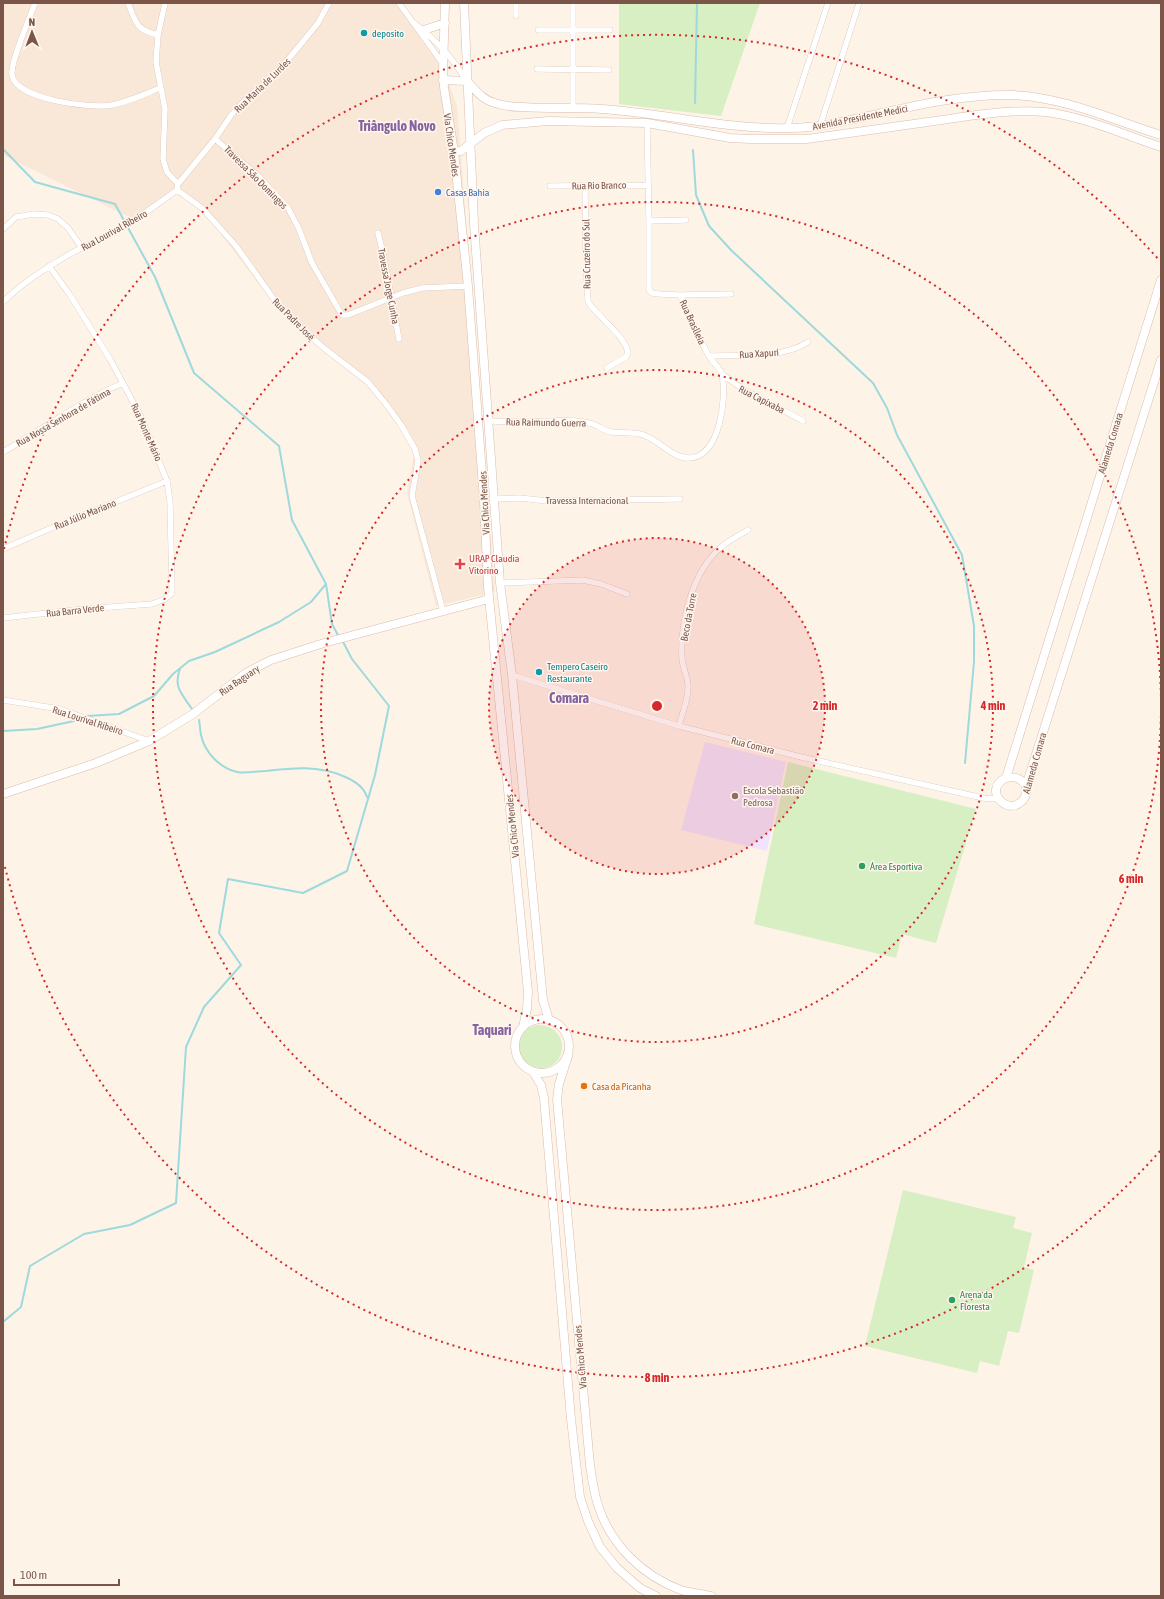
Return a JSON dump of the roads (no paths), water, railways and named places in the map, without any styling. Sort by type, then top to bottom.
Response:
[{"type":"main road","name":"Via Chico Mendes","points":[[445,3],[444,80],[448,119],[454,152],[468,286],[484,500],[489,599],[528,992],[527,1010],[523,1027]]},
{"type":"main road","name":"Via Chico Mendes","points":[[464,3],[474,224],[490,421],[500,583],[512,675],[543,1000],[549,1020]]},
{"type":"main road","points":[[424,30],[445,23]]},
{"type":"main road","points":[[444,80],[467,81]]},
{"type":"main road","name":"Avenida Presidente Medici","points":[[467,81],[481,96],[494,103],[541,109],[599,109],[630,111],[738,126],[787,128],[820,126],[921,105],[991,96],[1016,95],[1073,105],[1161,135]]},
{"type":"main road","name":"Avenida Presidente Medici","points":[[454,152],[461,151],[484,133],[502,124],[514,123],[569,121],[647,123],[730,138],[750,140],[806,139],[960,117],[1008,112],[1046,112],[1072,118],[1161,147]]},
{"type":"main road","points":[[691,131],[692,119]]},
{"type":"main road","name":"Alameda Comara","points":[[1161,280],[1006,778],[999,782],[997,786],[996,795],[998,799],[1008,805],[1021,802],[1026,795],[1026,786],[1161,360]]},
{"type":"main road","name":"Rua Baguary","points":[[3,794],[96,763],[149,741],[192,714],[246,673],[270,660],[324,643],[489,599]]},
{"type":"main road","points":[[1006,778],[1016,777],[1026,786]]},
{"type":"main road","points":[[541,1019],[549,1020],[556,1022],[566,1033],[570,1048],[568,1056],[563,1064],[556,1070],[547,1073],[533,1072],[524,1066],[517,1057],[515,1047],[517,1036],[523,1027],[531,1021],[541,1019]]},
{"type":"main road","name":"Via Chico Mendes","points":[[568,1056],[559,1084],[557,1099],[590,1465],[598,1508],[611,1534],[629,1557],[654,1577],[682,1590],[711,1596]]},
{"type":"main road","name":"Via Chico Mendes","points":[[533,1072],[541,1085],[544,1098],[580,1497],[588,1521],[600,1547],[617,1568],[640,1588],[656,1596]]},
{"type":"street","points":[[35,3],[12,65],[14,82],[23,90],[70,103],[99,107],[112,105],[160,88]]},
{"type":"street","points":[[128,3],[138,26],[146,32],[158,35]]},
{"type":"street","name":"Rua Padre José","points":[[165,3],[158,35],[156,62],[165,109],[163,160],[167,172],[178,187],[207,213],[236,246],[278,305],[293,321],[325,349],[368,382],[401,425],[415,450],[418,461],[412,496],[443,611]]},
{"type":"street","name":"Rua Maria de Lurdes","points":[[178,187],[215,139],[232,114],[245,100],[272,77],[291,56],[318,23],[329,3]]},
{"type":"street","points":[[398,3],[414,23],[443,65]]},
{"type":"street","points":[[516,3],[516,16]]},
{"type":"street","points":[[573,3],[573,109]]},
{"type":"street","points":[[787,128],[828,3]]},
{"type":"street","points":[[820,126],[859,3]]},
{"type":"street","points":[[414,23],[424,30],[444,50],[467,81]]},
{"type":"street","points":[[538,30],[610,30]]},
{"type":"street","points":[[537,70],[609,70]]},
{"type":"street","name":"Rua Braslleia","points":[[647,123],[649,290],[656,294],[680,295],[709,356],[722,374]]},
{"type":"street","name":"Travessa São Domingos","points":[[215,139],[256,174],[288,208],[299,229],[312,263],[342,315],[348,315],[392,297],[422,288],[468,286]]},
{"type":"street","name":"Rua Cruzeiro do Sul","points":[[585,185],[588,301],[626,346],[628,352],[626,357],[606,368]]},
{"type":"street","name":"Rua Rio Branco","points":[[550,186],[648,185]]},
{"type":"street","name":"Rua Lourival Ribeiro","points":[[3,302],[16,290],[49,266],[106,236],[151,209],[178,187]]},
{"type":"street","points":[[3,229],[16,217],[34,214],[48,215],[58,219],[68,228],[82,248]]},
{"type":"street","points":[[649,221],[686,220]]},
{"type":"street","name":"Travessa Jorge Cunha","points":[[378,233],[392,297],[399,339]]},
{"type":"street","name":"Rua Monte Mário","points":[[49,266],[94,333],[123,383],[141,417],[167,481],[170,501],[172,590],[161,602],[147,604]]},
{"type":"street","points":[[680,295],[731,294]]},
{"type":"street","name":"Rua Xapuri","points":[[709,356],[770,354],[796,348],[808,342]]},
{"type":"street","name":"Rua Raimundo Guerra","points":[[490,421],[523,422],[559,420],[591,423],[611,432],[635,432],[649,437],[669,451],[682,457],[690,458],[699,455],[709,445],[718,432],[723,405],[722,374]]},
{"type":"street","name":"Rua Capixaba","points":[[722,374],[736,386],[775,404],[803,420]]},
{"type":"street","name":"Rua Nossa Senhora de Fátima","points":[[3,452],[89,399],[123,383]]},
{"type":"street","name":"Rua Júlio Mariano","points":[[3,549],[49,528],[167,481]]},
{"type":"street","name":"Travessa Internacional","points":[[494,499],[520,498],[547,501],[680,499]]},
{"type":"street","name":"Beco da Torre","points":[[679,726],[688,689],[682,659],[682,641],[692,591],[702,571],[720,548],[748,530]]},
{"type":"street","points":[[500,583],[583,580],[601,584],[627,594]]},
{"type":"street","name":"Rua Barra Verde","points":[[3,618],[82,608],[147,604]]},
{"type":"street","name":"Rua Comara","points":[[512,675],[679,726],[800,757],[983,798],[998,799]]},
{"type":"street","name":"Rua Lourival Ribeiro","points":[[3,700],[60,708],[149,741]]},
{"type":"waterway","points":[[695,103],[697,3]]},
{"type":"waterway","points":[[3,149],[35,182],[115,204],[155,277],[194,373],[279,446],[292,520],[326,584],[332,624],[339,637]]},
{"type":"waterway","points":[[693,150],[696,195],[709,226],[731,250],[873,383],[887,408],[897,435],[962,555],[974,626],[974,662],[965,763]]},
{"type":"waterway","points":[[87,716],[119,714],[154,696],[173,674],[189,661],[215,652],[279,622],[311,602],[326,584]]},
{"type":"waterway","points":[[3,1322],[21,1307],[30,1266],[84,1234],[130,1225],[176,1203],[186,1047],[204,1007],[241,965],[219,933],[228,879],[303,893],[347,871],[375,775],[389,706],[352,659],[342,640]]},
{"type":"waterway","points":[[180,669],[178,675],[178,686],[192,709]]},
{"type":"waterway","points":[[199,720],[201,735],[206,748],[214,759],[231,770],[244,773],[295,768],[324,770],[343,776],[354,782],[361,787],[366,793],[367,797]]},
{"type":"waterway","points":[[3,731],[37,729],[74,721]]},
{"type":"place","name":"deposito","points":[[364,33]]},
{"type":"place","name":"Casas Bahia","points":[[438,192]]},
{"type":"place","name":"URAP Claudia Vitorino","points":[[460,564]]},
{"type":"place","name":"Tempero Caseiro Restaurante","points":[[539,672]]},
{"type":"place","name":"Escola Sebastião Pedrosa","points":[[735,796]]},
{"type":"place","name":"Área Esportiva","points":[[862,866]]},
{"type":"place","name":"Casa da Picanha","points":[[584,1086]]},
{"type":"place","name":"Arena da Floresta","points":[[952,1300]]},
{"type":"district","name":"Triângulo Novo","points":[[397,126]]},
{"type":"district","name":"Comara","points":[[569,698]]},
{"type":"district","name":"Taquari","points":[[492,1030]]}]
